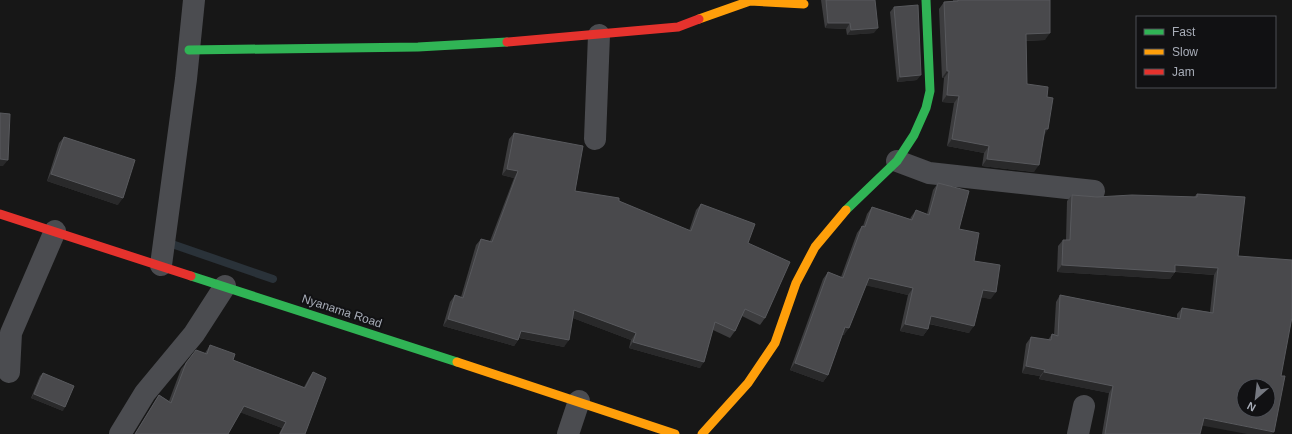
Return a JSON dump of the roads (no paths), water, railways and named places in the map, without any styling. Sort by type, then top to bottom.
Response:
[{"type":"street","points":[[160,265],[189,50],[194,0]]},
{"type":"street","points":[[702,434],[748,383],[775,343],[796,284],[815,247],[844,212],[897,161],[914,135],[926,108],[930,91],[926,0]]},
{"type":"street","points":[[189,50],[418,47],[536,41],[678,27],[750,1],[804,4]]},
{"type":"street","points":[[595,139],[599,35]]},
{"type":"street","points":[[897,161],[929,173],[1094,191]]},
{"type":"street","name":"Nyanama Road","points":[[0,214],[579,401],[675,434]]},
{"type":"street","points":[[9,372],[11,333],[55,231]]},
{"type":"street","points":[[120,434],[145,392],[194,334],[225,286]]},
{"type":"street","points":[[568,434],[579,401]]},
{"type":"street","points":[[1078,434],[1084,406]]},
{"type":"waterway","points":[[169,243],[273,279]]}]
